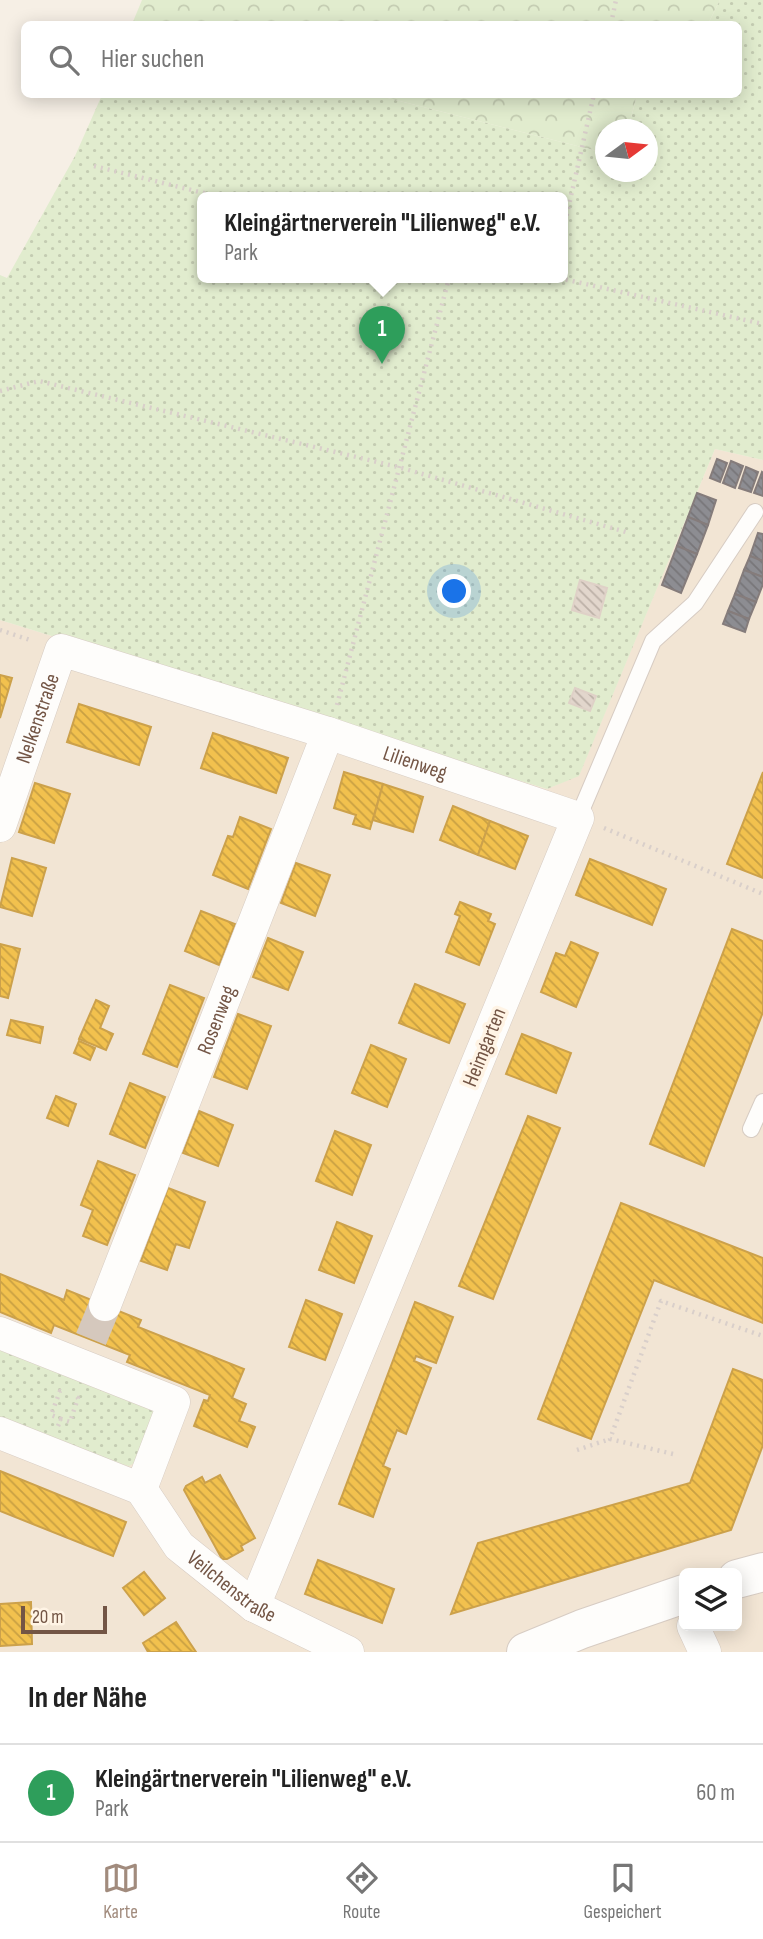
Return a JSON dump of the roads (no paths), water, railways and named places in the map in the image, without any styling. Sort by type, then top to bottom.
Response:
[{"type":"street","name":"Lilienweg","points":[[61,650],[328,733],[578,818]]},
{"type":"street","name":"Nelkenstraße","points":[[0,826],[61,650]]},
{"type":"street","name":"Rosenweg","points":[[105,1305],[328,733]]},
{"type":"street","name":"Heimgarten","points":[[254,1606],[578,818]]},
{"type":"street","points":[[0,1334],[86,1352],[174,1402],[141,1489],[0,1433]]},
{"type":"street","name":"Veilchenstraße","points":[[141,1489],[179,1546],[254,1606],[348,1652]]},
{"type":"street","points":[[742,1578],[763,1572]]},
{"type":"street","points":[[526,1652],[582,1629],[679,1597]]},
{"type":"street","points":[[695,1631],[705,1652]]},
{"type":"lane","name":"Heimgarten","points":[[578,818],[653,641],[695,603],[755,512]]},
{"type":"lane","points":[[751,1129],[763,1102]]},
{"type":"tunnel","points":[[91,1339],[105,1305]]},
{"type":"place","name":"Kleingärtnerverein \"Lilienweg\" e.V.","points":[[382,364]]}]
